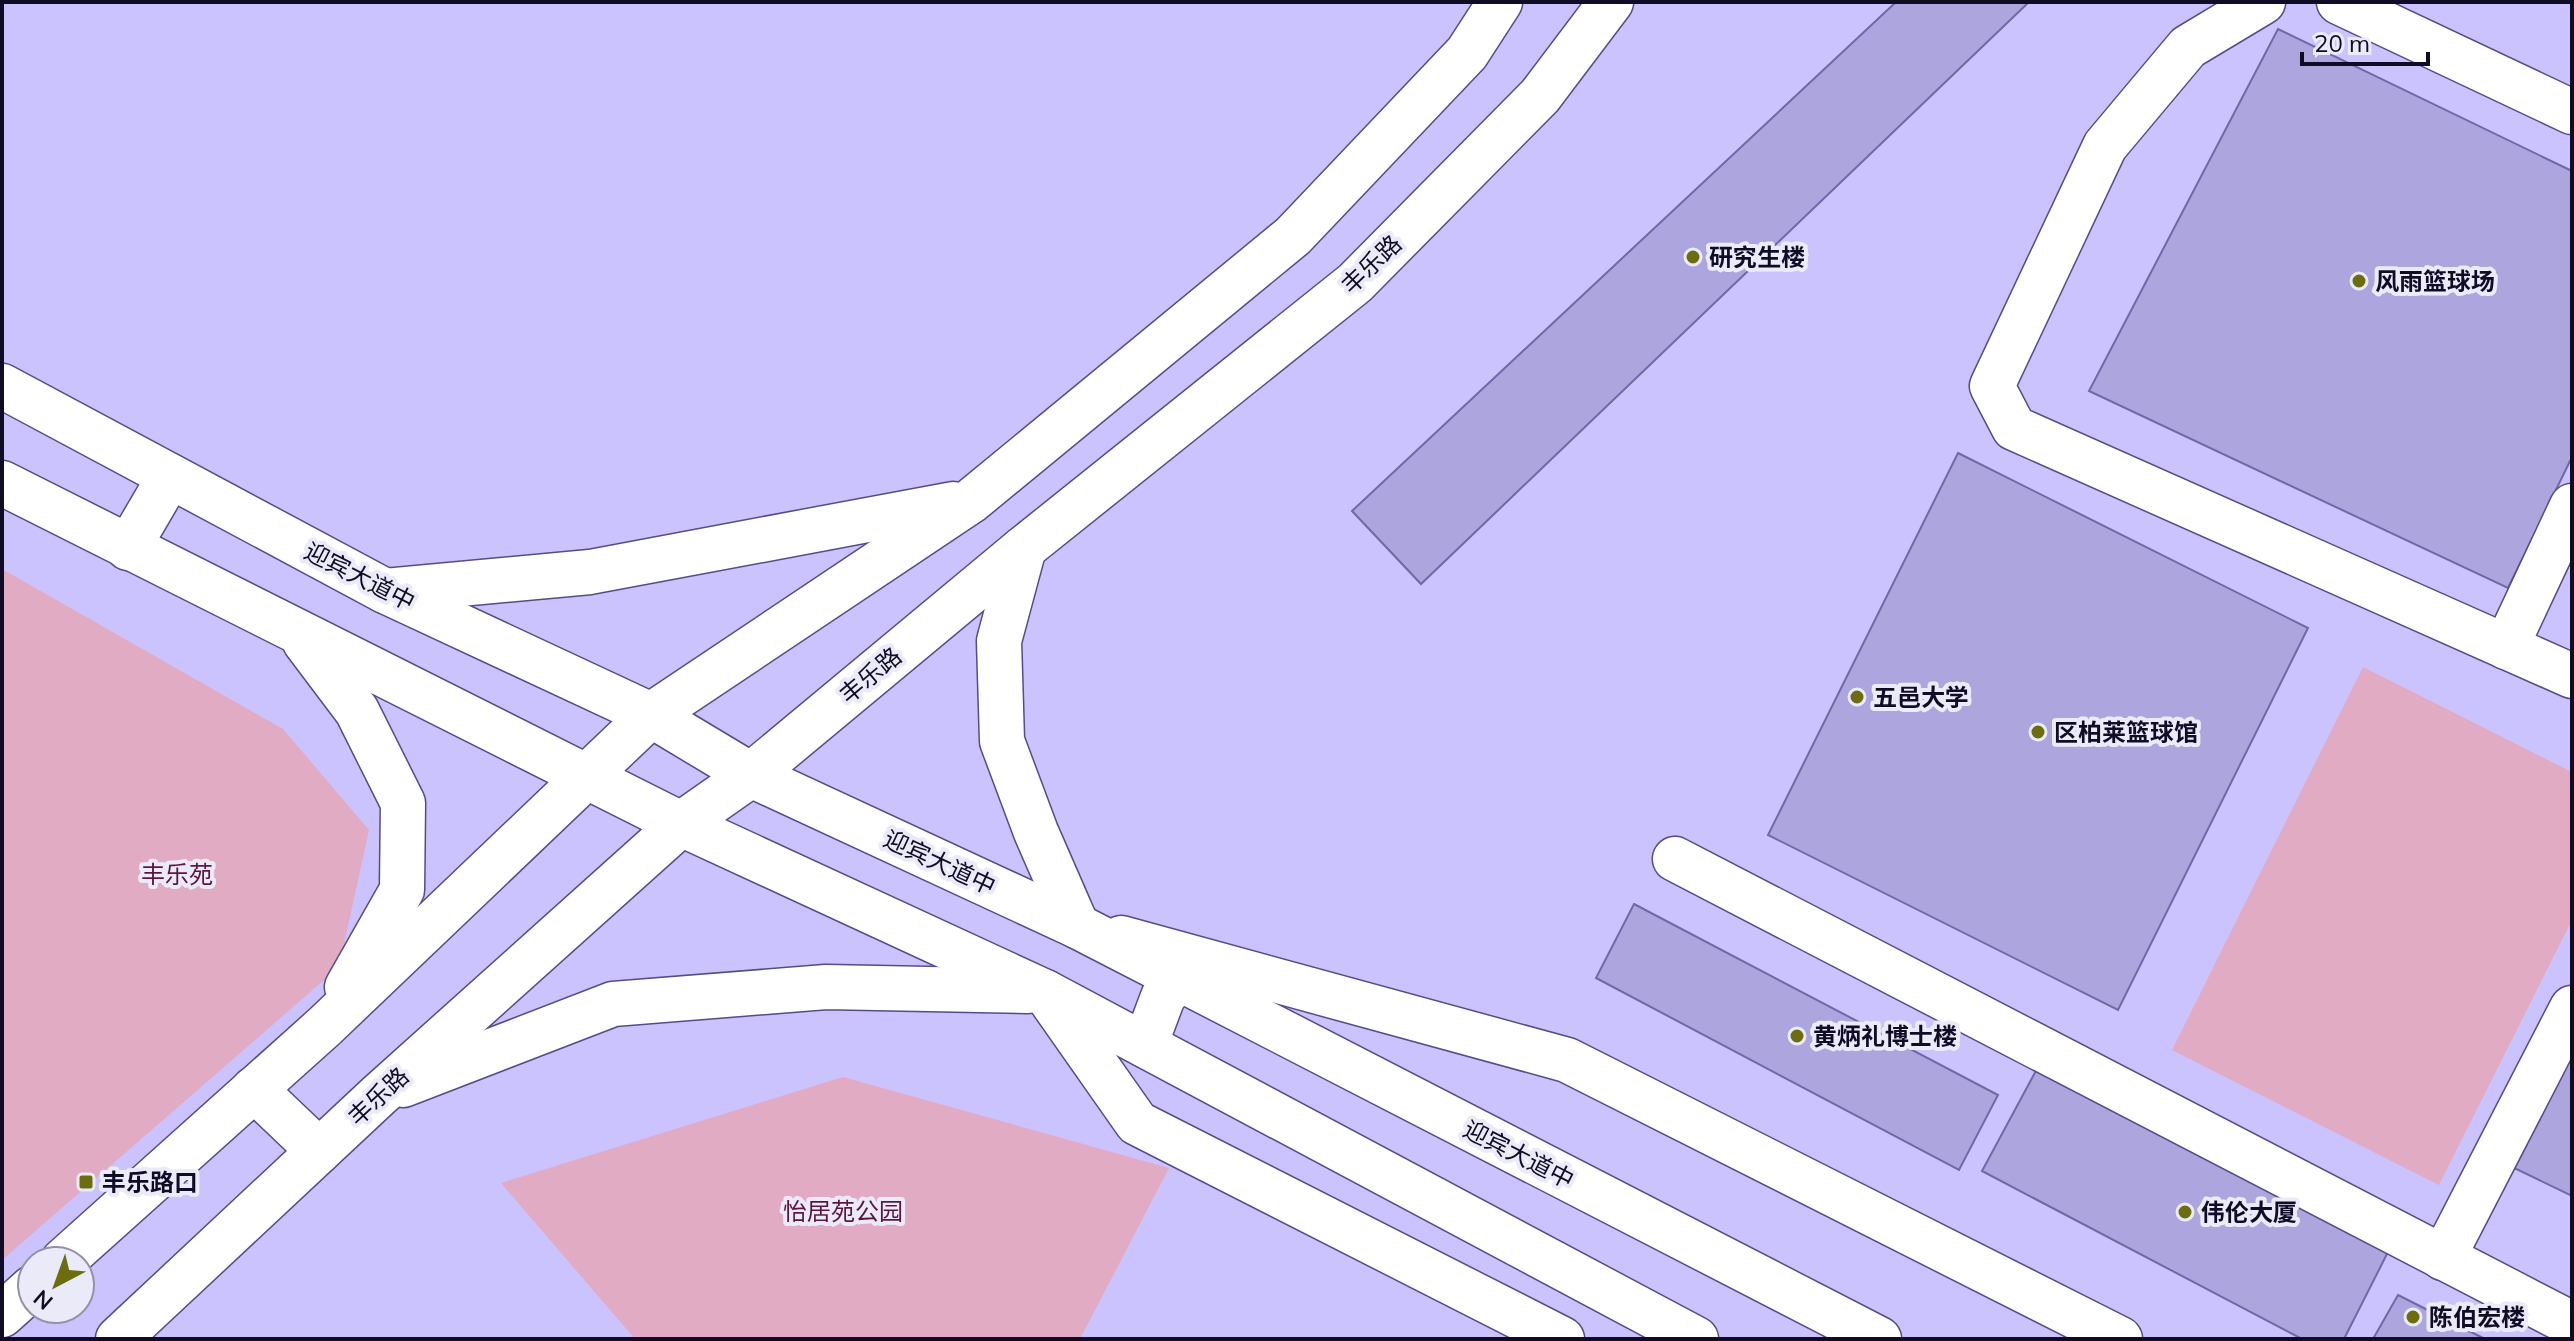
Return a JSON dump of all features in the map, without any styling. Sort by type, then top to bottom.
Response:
[{"type":"main road","points":[[81,1245],[325,1026],[651,715],[971,501],[1293,236],[1467,53],[1500,2]]},
{"type":"main road","name":"丰乐路","points":[[118,1339],[379,1095],[681,824],[751,775],[1024,548],[1355,283],[1540,96],[1611,2]]},
{"type":"main road","points":[[2263,2],[2188,47],[2105,146],[1992,386],[2014,428],[2572,676]]},
{"type":"main road","points":[[2339,2],[2572,112]]},
{"type":"main road","name":"迎宾大道中","points":[[2,386],[385,591],[651,715],[751,775],[1077,926],[1879,1339]]},
{"type":"main road","points":[[128,548],[170,476]]},
{"type":"main road","points":[[2,483],[681,824],[1045,992],[1696,1339]]},
{"type":"main road","points":[[385,591],[590,572],[971,501]]},
{"type":"main road","points":[[2506,647],[2572,506]]},
{"type":"main road","points":[[1024,548],[999,641],[1002,741],[1036,832],[1077,926],[1567,1060],[2120,1339]]},
{"type":"main road","points":[[298,634],[357,711],[403,803],[402,890],[325,1026]]},
{"type":"main road","points":[[1675,859],[2572,1324]]},
{"type":"main road","points":[[1145,1045],[1163,997],[1178,978]]},
{"type":"main road","points":[[379,1095],[613,1004],[826,987],[1045,992]]},
{"type":"main road","points":[[1045,992],[1137,1123],[1562,1339]]},
{"type":"main road","points":[[2443,1258],[2572,1008]]},
{"type":"main road","points":[[254,1089],[319,1151]]},
{"type":"green space","name":"丰乐苑","points":[[2,569],[283,729],[369,830],[339,967],[2,1260]]},
{"type":"green space","points":[[2363,667],[2572,772],[2572,920],[2439,1185],[2172,1050]]},
{"type":"green space","name":"怡居苑公园","points":[[843,1077],[1169,1168],[1080,1339],[635,1339],[501,1183]]},
{"type":"building","name":"研究生楼","points":[[1896,2],[2029,2],[1421,584],[1352,511]]},
{"type":"building","name":"风雨篮球场","points":[[2278,29],[2572,171],[2572,457],[2508,588],[2089,391]]},
{"type":"building","name":"区柏莱篮球馆","points":[[1958,453],[2308,628],[2118,1010],[1768,835]]},
{"type":"building","name":"黄炳礼博士楼","points":[[1634,904],[1998,1095],[1959,1170],[1596,978]]},
{"type":"building","points":[[2572,1053],[2572,1196],[2508,1165]]},
{"type":"building","name":"伟伦大厦","points":[[2038,1067],[2388,1252],[2344,1339],[2302,1339],[1982,1171]]},
{"type":"building","name":"陈伯宏楼","points":[[2398,1295],[2485,1339],[2373,1339]]},
{"type":"place","name":"研究生楼","points":[[1693,257]]},
{"type":"place","name":"风雨篮球场","points":[[2359,281]]},
{"type":"place","name":"五邑大学","points":[[1857,697]]},
{"type":"place","name":"区柏莱篮球馆","points":[[2038,732]]},
{"type":"place","name":"黄炳礼博士楼","points":[[1797,1036]]},
{"type":"place","name":"丰乐路口","points":[[86,1182]]},
{"type":"place","name":"伟伦大厦","points":[[2185,1212]]},
{"type":"place","name":"陈伯宏楼","points":[[2413,1317]]}]
